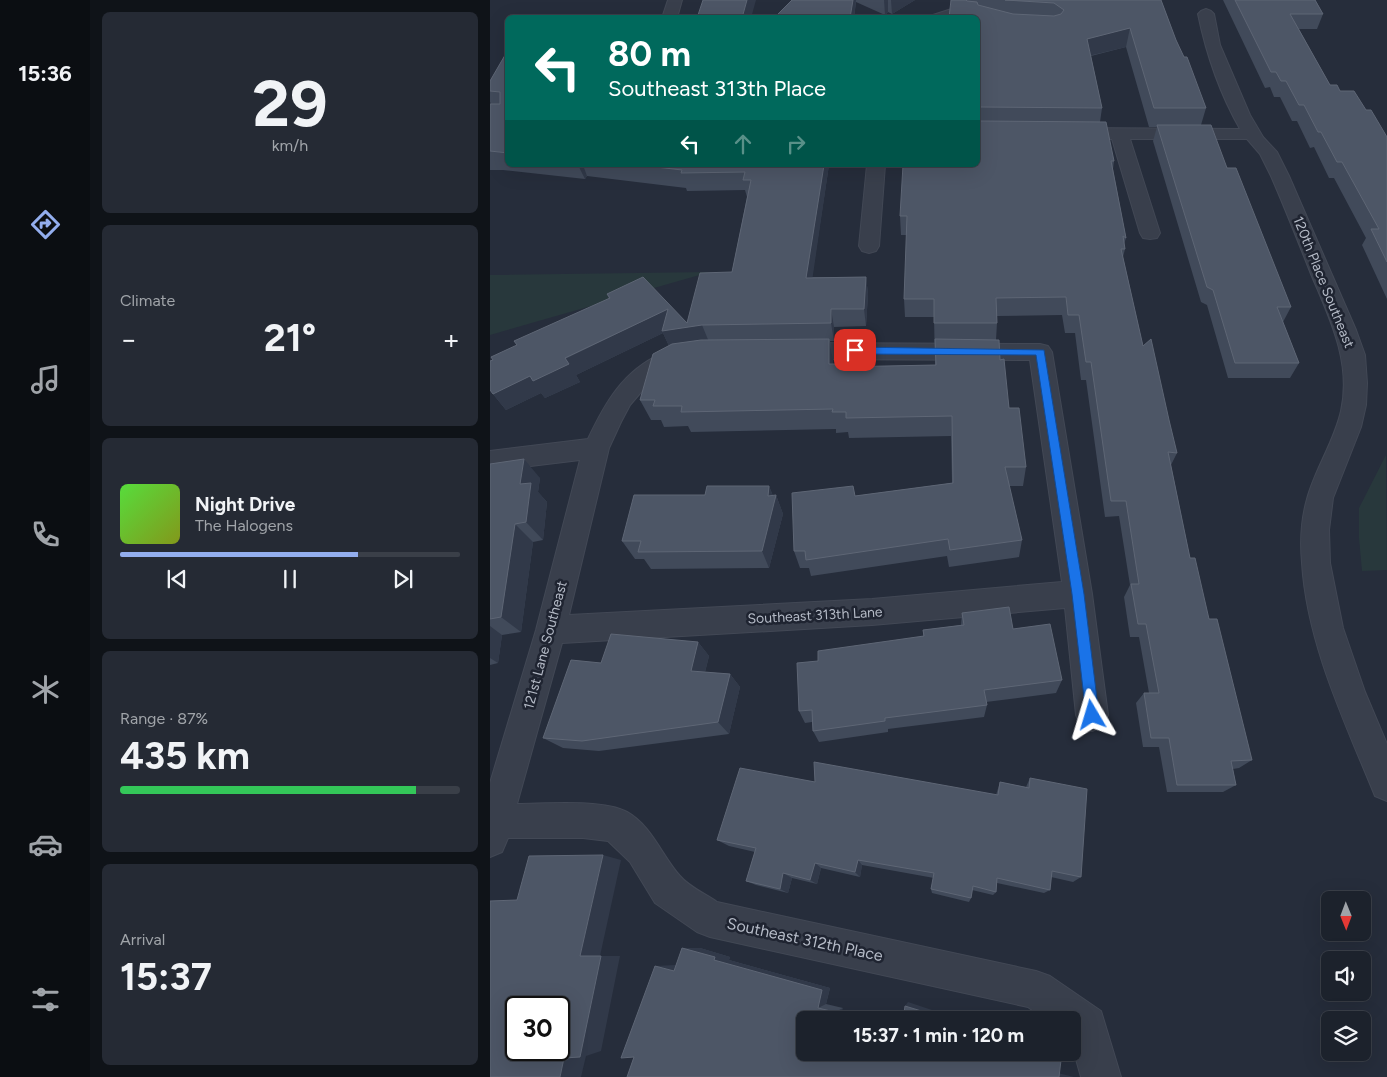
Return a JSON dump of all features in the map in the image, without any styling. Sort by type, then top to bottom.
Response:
[{"type":"street","points":[[670,15],[675,0]]},
{"type":"street","points":[[943,15],[959,5],[976,15]]},
{"type":"street","name":"120th Place Southeast","points":[[1206,14],[1212,45],[1241,115],[1252,134],[1268,152],[1284,184],[1344,327],[1353,354],[1356,392],[1353,413],[1341,446],[1322,488],[1315,529],[1317,569],[1326,622],[1348,686],[1387,784]]},
{"type":"street","points":[[1053,133],[1252,134]]},
{"type":"street","points":[[1120,134],[1150,233]]},
{"type":"street","points":[[870,246],[876,167]]},
{"type":"street","points":[[777,352],[1040,352],[1078,594],[1092,715]]},
{"type":"street","name":"121st Lane Southeast","points":[[493,831],[551,630],[596,448],[611,416],[630,385],[653,368],[677,356],[701,353]]},
{"type":"street","points":[[490,461],[596,448]]},
{"type":"street","name":"Southeast 313th Lane","points":[[551,630],[872,612],[1078,594]]},
{"type":"street","name":"Southeast 312th Place","points":[[493,831],[583,821],[616,825],[642,850],[668,890],[710,919],[1036,990],[1087,1025],[1101,1077]]},
{"type":"shaded area","points":[[710,272],[490,335],[490,275]]},
{"type":"shaded area","points":[[1386,455],[1387,570],[1362,571],[1359,508]]},
{"type":"building","points":[[703,0],[747,0],[743,15],[698,15]]},
{"type":"building","points":[[792,0],[853,0],[850,15],[777,15]]},
{"type":"building","points":[[951,0],[977,2],[978,5],[1013,14],[1054,16],[1061,14],[1064,10],[1054,3],[1005,0],[1161,0],[1176,40],[1184,57],[1187,57],[1206,108],[1154,108],[1130,28],[1087,39],[1102,108],[980,107],[980,15],[949,15]]},
{"type":"building","points":[[1235,0],[1315,0],[1323,14],[1290,14],[1330,85],[1337,85],[1340,91],[1354,91],[1366,110],[1371,110],[1387,137],[1387,262],[1371,229],[1379,229],[1342,162],[1337,162],[1304,105],[1299,105],[1286,81],[1281,81],[1276,72],[1271,72]]},
{"type":"building","points":[[505,55],[505,153],[490,151],[490,104],[500,104],[500,92],[490,91],[490,81]]},
{"type":"building","points":[[980,121],[1106,122],[1114,161],[1111,161],[1126,238],[1123,236],[1125,249],[1121,249],[1143,346],[1151,339],[1177,453],[1168,452],[1190,558],[1195,558],[1209,619],[1217,619],[1252,760],[1231,761],[1236,785],[1177,785],[1169,738],[1151,738],[1144,693],[1159,693],[1146,624],[1138,624],[1131,584],[1139,584],[1126,501],[1111,501],[1091,362],[1086,362],[1079,315],[1068,315],[1066,297],[996,298],[997,323],[934,323],[934,299],[904,299],[907,216],[900,216],[903,167],[980,167]]},
{"type":"building","points":[[1157,125],[1211,125],[1227,168],[1236,168],[1291,307],[1277,307],[1299,363],[1235,363],[1213,290],[1207,287]]},
{"type":"building","points":[[656,167],[824,167],[806,278],[866,277],[864,309],[831,309],[831,323],[702,325],[662,331],[668,309],[565,358],[569,364],[533,381],[530,376],[493,394],[490,390],[490,361],[493,360],[491,357],[517,345],[514,341],[610,298],[607,294],[643,277],[687,323],[700,273],[732,272],[751,180],[743,180],[745,172],[681,173],[682,170]]},
{"type":"building","points":[[829,339],[829,364],[837,364],[836,367],[936,365],[935,339],[999,340],[1000,360],[1004,359],[1009,408],[1019,408],[1026,467],[1005,467],[1022,540],[950,550],[948,539],[806,560],[805,551],[794,551],[792,493],[853,486],[855,496],[953,483],[952,416],[846,418],[846,412],[832,412],[833,409],[681,412],[682,406],[653,406],[655,400],[640,400],[653,354],[672,344],[701,340]]},
{"type":"building","points":[[524,459],[520,484],[531,483],[526,522],[515,524],[501,617],[490,619],[490,464]]},
{"type":"building","points":[[707,486],[769,486],[768,496],[776,495],[762,551],[638,552],[641,541],[622,541],[634,495],[705,495]]},
{"type":"building","points":[[1009,607],[1013,629],[1050,624],[1062,680],[984,690],[987,705],[885,718],[885,721],[813,731],[812,710],[799,711],[797,663],[818,661],[818,651],[924,636],[923,630],[964,625],[962,613]]},
{"type":"building","points":[[611,634],[698,642],[691,671],[730,674],[718,722],[582,741],[543,738],[571,660],[601,663]]},
{"type":"building","points":[[814,762],[998,795],[1000,782],[1029,788],[1030,778],[1087,789],[1081,877],[1052,871],[1050,890],[997,878],[996,892],[973,886],[971,898],[931,889],[934,873],[858,860],[855,872],[815,863],[810,880],[783,873],[780,889],[746,881],[756,848],[717,840],[740,768],[815,782]]},
{"type":"building","points":[[603,855],[580,956],[601,956],[580,1057],[570,1058],[570,996],[505,996],[505,1061],[563,1061],[560,1077],[490,1077],[490,901],[517,900],[529,856]]},
{"type":"building","points":[[682,948],[715,957],[714,960],[822,990],[818,1008],[831,1011],[796,1011],[796,1061],[1061,1061],[1059,1077],[627,1077],[634,1057],[621,1058],[655,966],[674,971]]},
{"type":"building","points":[[905,1006],[921,1011],[904,1011]]},
{"type":"route","points":[[855,350],[1040,352],[1078,594],[1092,715]]}]
